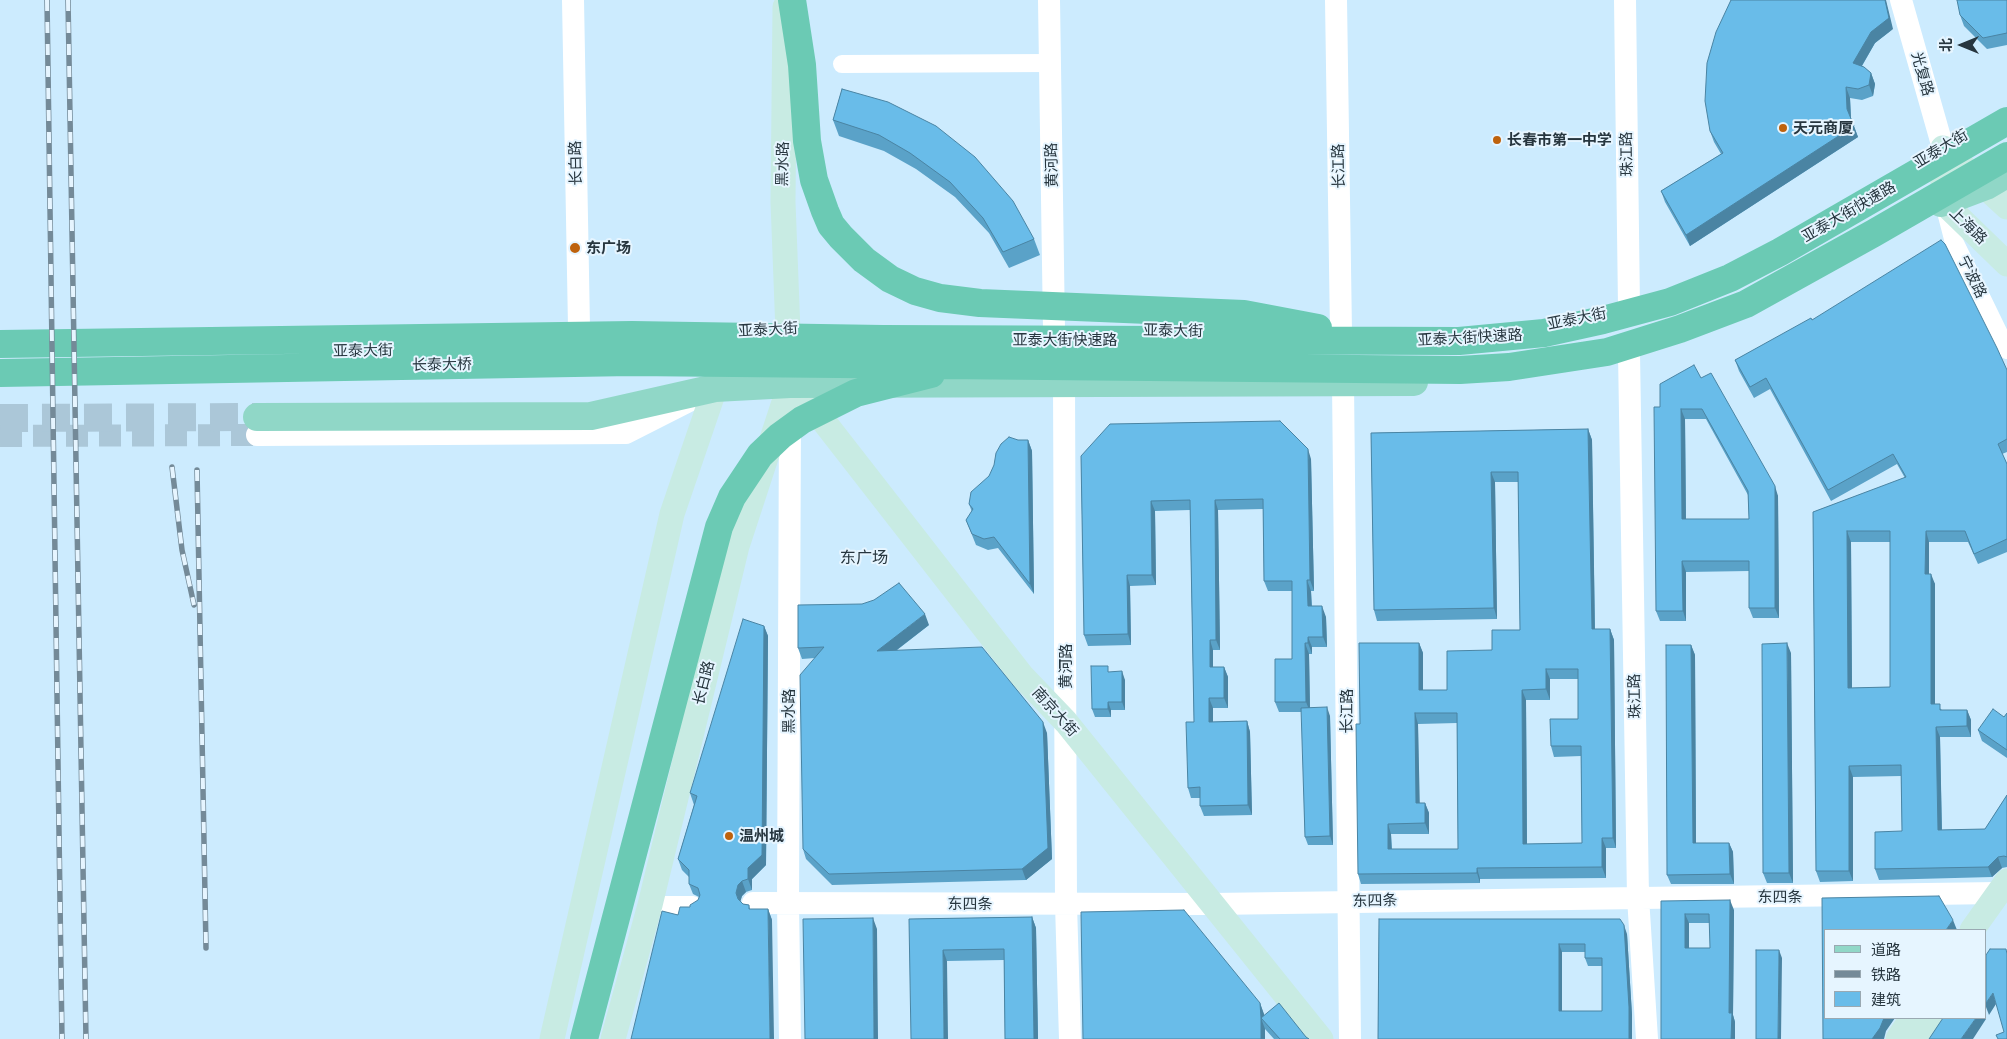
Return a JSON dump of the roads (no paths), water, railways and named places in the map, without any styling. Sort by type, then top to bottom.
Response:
[{"type":"highway","points":[[792,0],[802,65],[806,140],[814,180],[831,225],[864,260],[890,279],[915,291],[940,298],[980,303],[1244,314],[1391,341]]},
{"type":"highway","name":"亚泰大街快速路","points":[[884,352],[1458,341],[1544,333],[1670,302],[1730,278],[1780,252],[2007,121]]},
{"type":"highway","name":"亚泰大街快速路","points":[[884,352],[966,366],[1460,370],[1510,367],[1607,352],[1680,329],[1746,304],[2007,156]]},
{"type":"highway","name":"长泰大桥","points":[[0,344],[632,335],[884,352]]},
{"type":"highway","name":"长泰大桥","points":[[0,373],[631,362],[884,352]]},
{"type":"highway","points":[[585,1037],[717,537],[732,497],[760,456],[780,436],[802,420],[856,394],[966,366]]},
{"type":"main road","name":"黑水路","points":[[785,0],[783,202],[787,328]]},
{"type":"main road","name":"亚泰大街","points":[[254,342],[450,350],[787,328],[1341,332],[1507,331],[1583,319],[1629,307],[1669,295],[1761,257],[2007,110]]},
{"type":"main road","points":[[1943,148],[1997,180],[2007,207]]},
{"type":"main road","name":"上海路","points":[[1943,148],[1943,202],[2007,264]]},
{"type":"main road","points":[[257,426],[591,416],[714,388],[790,384],[1064,382],[1343,384],[1502,380],[1550,374],[1698,332],[1768,300],[1943,202],[1997,180]]},
{"type":"main road","name":"长白路","points":[[613,1039],[650,905],[737,546],[790,384],[787,328]]},
{"type":"main road","name":"南京大街","points":[[790,384],[825,423],[1022,676],[1066,722],[1321,1039]]},
{"type":"main road","points":[[552,1039],[672,514],[714,388]]},
{"type":"main road","points":[[1973,929],[2004,895]]},
{"type":"main road","points":[[1987,938],[2004,895]]},
{"type":"main road","points":[[1898,1039],[1911,1019]]},
{"type":"main road","points":[[1920,1039],[1933,1019]]},
{"type":"street","name":"长白路","points":[[573,0],[579,327]]},
{"type":"street","name":"黄河路","points":[[1049,0],[1054,329]]},
{"type":"street","name":"长江路","points":[[1336,0],[1341,332]]},
{"type":"street","name":"珠江路","points":[[1625,0],[1629,307]]},
{"type":"street","name":"光复路","points":[[1901,0],[1943,148]]},
{"type":"street","points":[[842,64],[1050,63]]},
{"type":"street","name":"宁波路","points":[[1943,202],[1953,239],[2007,350]]},
{"type":"street","points":[[254,342],[579,327],[787,328]]},
{"type":"street","name":"珠江路","points":[[1629,353],[1638,897],[1647,1039]]},
{"type":"street","name":"黄河路","points":[[1064,382],[1066,904],[1070,1039]]},
{"type":"street","name":"黑水路","points":[[790,384],[788,903],[790,1039]]},
{"type":"street","name":"长江路","points":[[1343,384],[1350,1039]]},
{"type":"street","name":"东四条","points":[[753,903],[1212,904],[1638,897],[2004,895]]},
{"type":"street","points":[[650,905],[694,905]]},
{"type":"tunnel","points":[[0,418],[257,417]]},
{"type":"tunnel","points":[[0,436],[257,435]]},
{"type":"railway","points":[[47,0],[62,1039]]},
{"type":"railway","points":[[68,0],[86,1039]]},
{"type":"railway","points":[[172,467],[182,550],[194,605]]},
{"type":"railway","points":[[197,470],[206,948]]},
{"type":"place","name":"天元商厦","points":[[1783,128]]},
{"type":"place","name":"长春市第一中学","points":[[1497,140]]},
{"type":"place","name":"东广场","points":[[575,248]]},
{"type":"place","name":"温州城","points":[[729,836]]},
{"type":"district","name":"东广场","points":[[864,558]]}]
